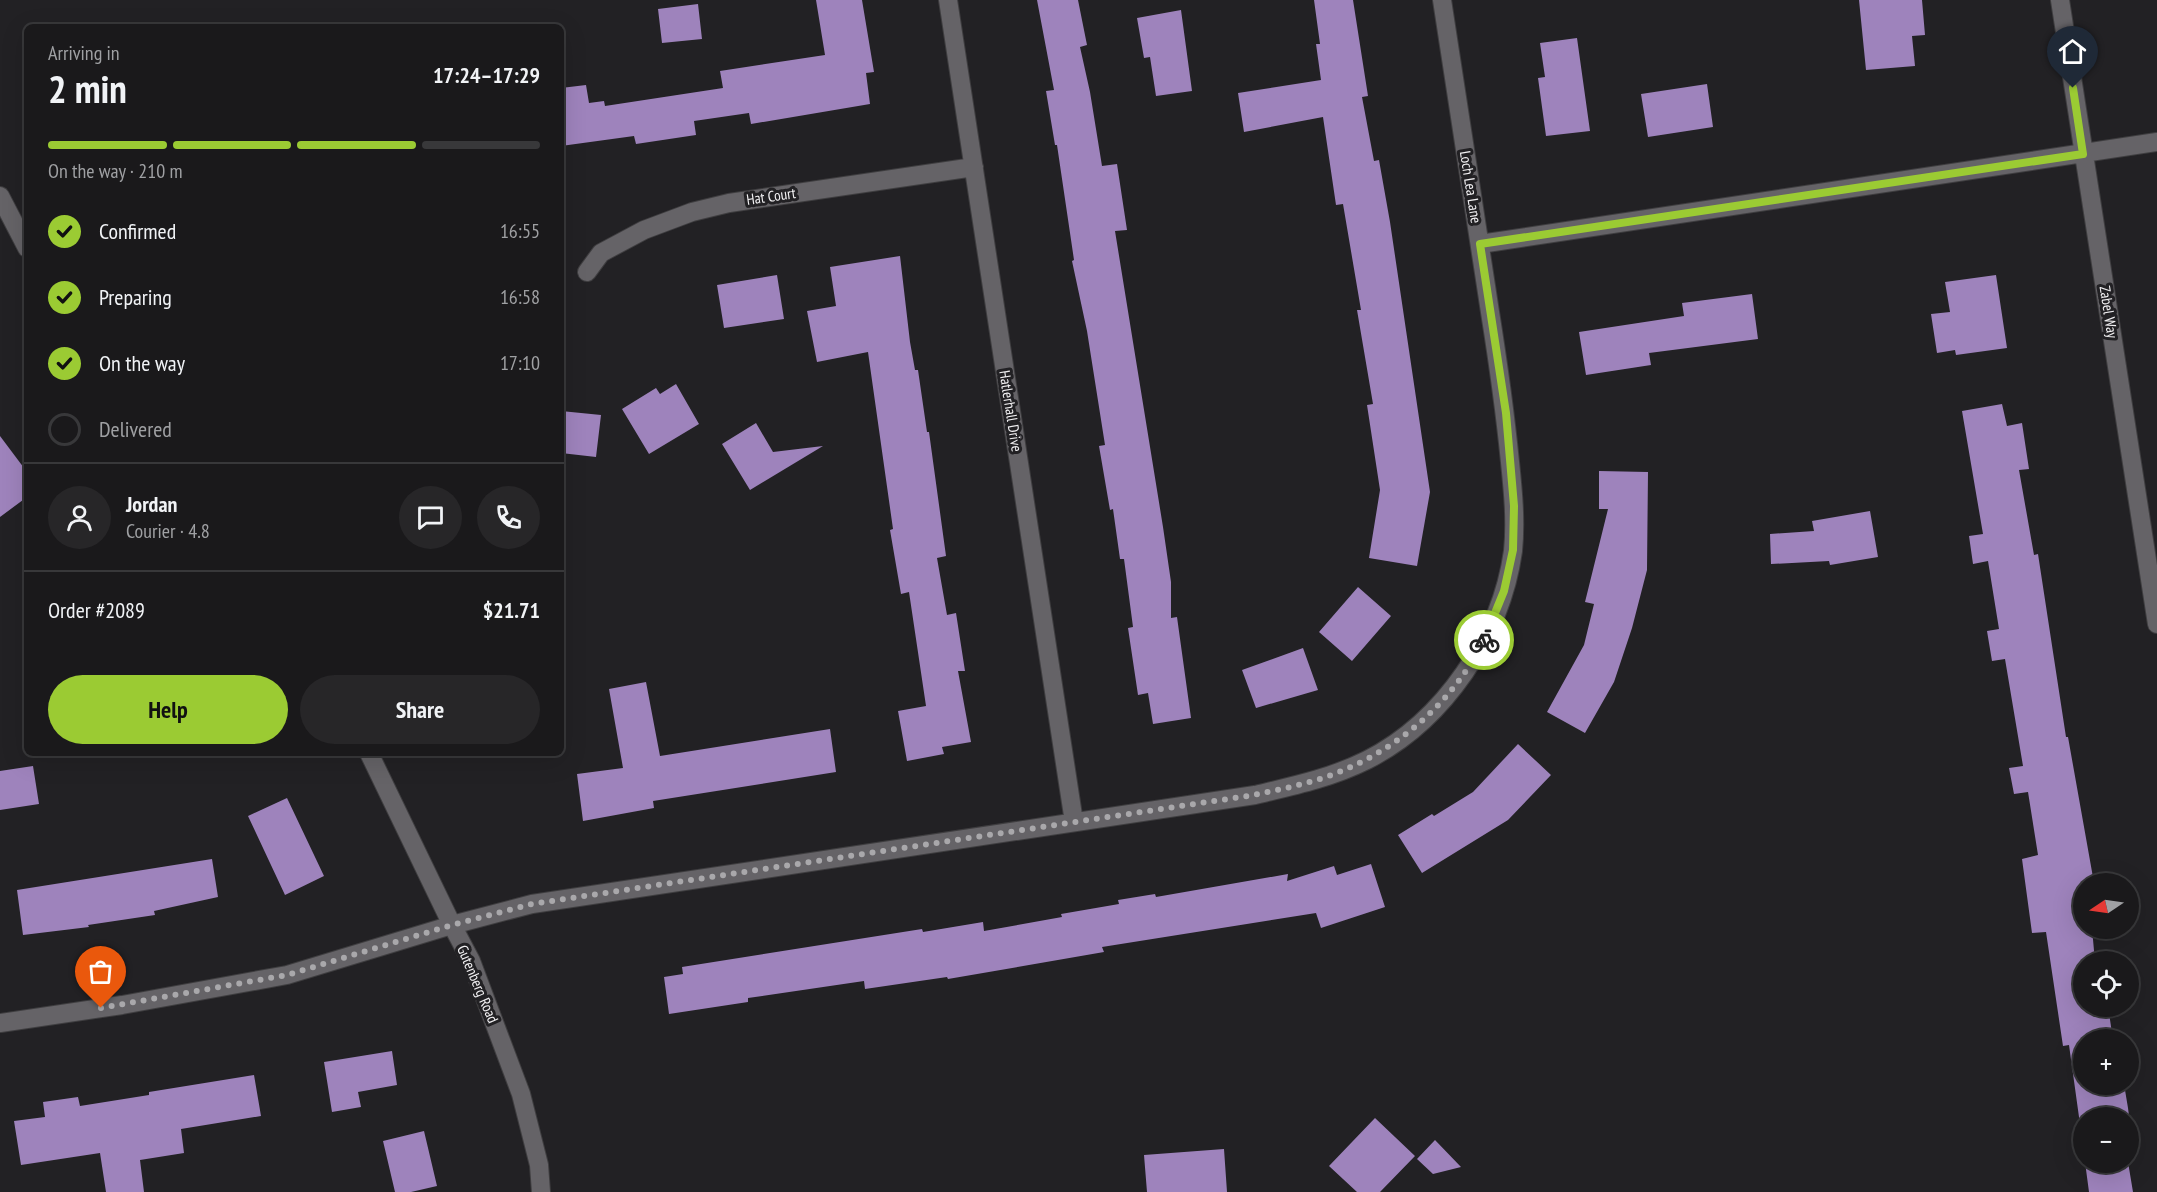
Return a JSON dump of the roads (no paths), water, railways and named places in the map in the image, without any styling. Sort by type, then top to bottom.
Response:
[{"type":"street","name":"Hatlerhall Drive","points":[[948,0],[1074,822]]},
{"type":"street","name":"Loch Lea Lane","points":[[0,1023],[122,1005],[287,975],[452,925],[532,904],[1254,795],[1308,783],[1335,774],[1367,759],[1406,734],[1440,703],[1462,677],[1492,623],[1504,591],[1513,550],[1514,506],[1506,413],[1442,0]]},
{"type":"street","name":"Zabel Way","points":[[2060,0],[2157,624]]},
{"type":"street","points":[[1480,244],[2157,142]]},
{"type":"street","name":"Hat Court","points":[[587,272],[601,253],[644,230],[692,212],[729,203],[974,166]]},
{"type":"street","points":[[0,196],[24,242]]},
{"type":"street","name":"Gutenberg Road","points":[[370,756],[471,961],[521,1094],[539,1165],[541,1192]]}]
